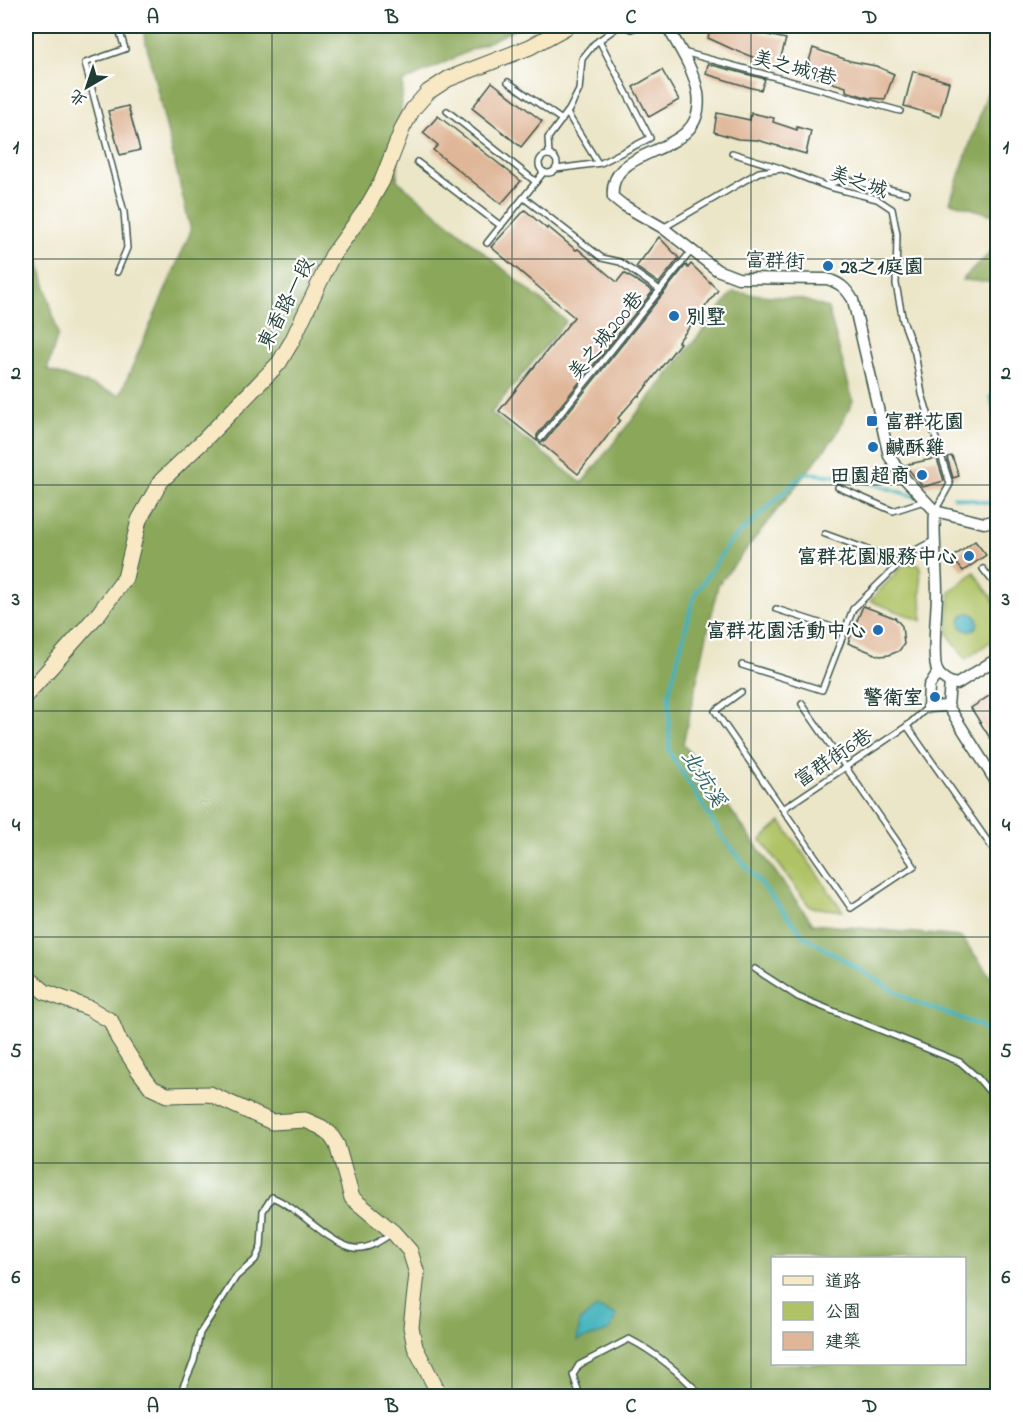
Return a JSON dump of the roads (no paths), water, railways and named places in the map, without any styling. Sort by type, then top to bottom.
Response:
[{"type":"street","name":"東香路一段","points":[[26,695],[99,613],[125,578],[139,520],[161,481],[279,363],[292,341],[332,256],[366,209],[382,181],[403,127],[413,109],[428,92],[448,79],[530,47],[567,26]]},
{"type":"street","name":"富群街","points":[[667,26],[697,85],[699,107],[695,119],[684,135],[628,163],[617,175],[612,185],[613,197],[663,228],[717,270],[738,278],[827,279],[840,283],[853,300],[890,456],[906,480],[935,511]]},
{"type":"street","points":[[998,520],[984,523],[935,511],[933,541],[937,593],[935,659],[938,672],[950,683],[957,684],[998,658]]},
{"type":"street","points":[[938,672],[929,686],[928,707],[948,706]]},
{"type":"street","points":[[950,683],[948,706],[998,785]]},
{"type":"street","points":[[26,976],[45,992],[89,1008],[111,1021],[128,1055],[152,1088],[167,1095],[210,1094],[272,1122],[305,1120],[321,1126],[330,1134],[337,1145],[352,1198],[393,1232],[410,1251],[417,1274],[411,1327],[415,1347],[440,1396]]},
{"type":"lane","points":[[117,272],[127,248],[124,212],[85,63],[125,49],[118,26]]},
{"type":"lane","points":[[556,169],[557,162],[549,155],[548,138],[567,113],[579,90],[582,59],[599,40],[619,26]]},
{"type":"lane","points":[[624,26],[631,29],[640,26]]},
{"type":"lane","points":[[543,173],[598,163],[650,138],[599,40]]},
{"type":"lane","name":"美之城9巷","points":[[682,52],[900,111]]},
{"type":"lane","points":[[508,82],[562,120]]},
{"type":"lane","points":[[447,111],[536,182]]},
{"type":"lane","points":[[567,113],[598,163]]},
{"type":"lane","name":"美之城","points":[[732,153],[826,186],[877,199],[892,209],[897,234],[896,284],[903,321],[915,353],[922,394],[950,484],[935,511]]},
{"type":"lane","points":[[543,173],[539,167],[540,160],[549,155]]},
{"type":"lane","points":[[417,162],[501,226]]},
{"type":"lane","points":[[663,228],[759,172],[782,169]]},
{"type":"lane","points":[[487,243],[543,173]]},
{"type":"lane","points":[[826,186],[844,179],[906,193]]},
{"type":"lane","points":[[524,198],[602,258],[620,262],[660,290]]},
{"type":"lane","name":"美之城200巷","points":[[541,438],[692,250]]},
{"type":"lane","points":[[838,487],[893,511],[926,500]]},
{"type":"lane","points":[[825,534],[899,563]]},
{"type":"lane","points":[[741,665],[822,690],[853,609],[910,553],[933,541]]},
{"type":"lane","points":[[983,569],[998,588]]},
{"type":"lane","points":[[776,609],[844,631]]},
{"type":"lane","points":[[741,692],[715,711],[851,908],[914,866],[802,704]]},
{"type":"lane","name":"富群街6巷","points":[[783,809],[907,726],[928,707]]},
{"type":"lane","points":[[907,726],[998,856]]},
{"type":"lane","points":[[755,969],[798,997],[960,1062],[977,1077],[998,1102]]},
{"type":"lane","points":[[179,1396],[194,1360],[200,1333],[236,1277],[255,1260],[261,1247],[263,1211],[272,1197],[285,1203],[335,1240],[356,1248],[378,1243],[393,1232]]},
{"type":"lane","points":[[580,1396],[573,1375],[579,1365],[629,1339],[645,1347],[702,1396]]},
{"type":"water","points":[[969,613],[975,616],[978,622],[975,628],[969,631],[963,628],[960,622],[963,616]]},
{"type":"water","points":[[597,1308],[617,1315],[609,1331],[577,1341],[580,1321]]},
{"type":"waterway","name":"北坑溪","points":[[998,390],[991,396],[998,427]]},
{"type":"waterway","name":"北坑溪","points":[[917,497],[851,477],[805,473],[729,543],[694,596],[669,693],[669,751],[723,838],[804,936],[910,1000],[981,1026],[998,1046]]},
{"type":"waterway","name":"北坑溪","points":[[954,497],[996,504],[998,500]]},
{"type":"place","name":"28之1庭園","points":[[828,266]]},
{"type":"place","name":"別墅","points":[[674,316]]},
{"type":"place","name":"富群花園","points":[[872,421]]},
{"type":"place","name":"鹹酥雞","points":[[873,447]]},
{"type":"place","name":"田園超商","points":[[922,475]]},
{"type":"place","name":"富群花園服務中心","points":[[969,556]]},
{"type":"place","name":"富群花園活動中心","points":[[878,630]]},
{"type":"place","name":"警衛室","points":[[935,697]]}]
